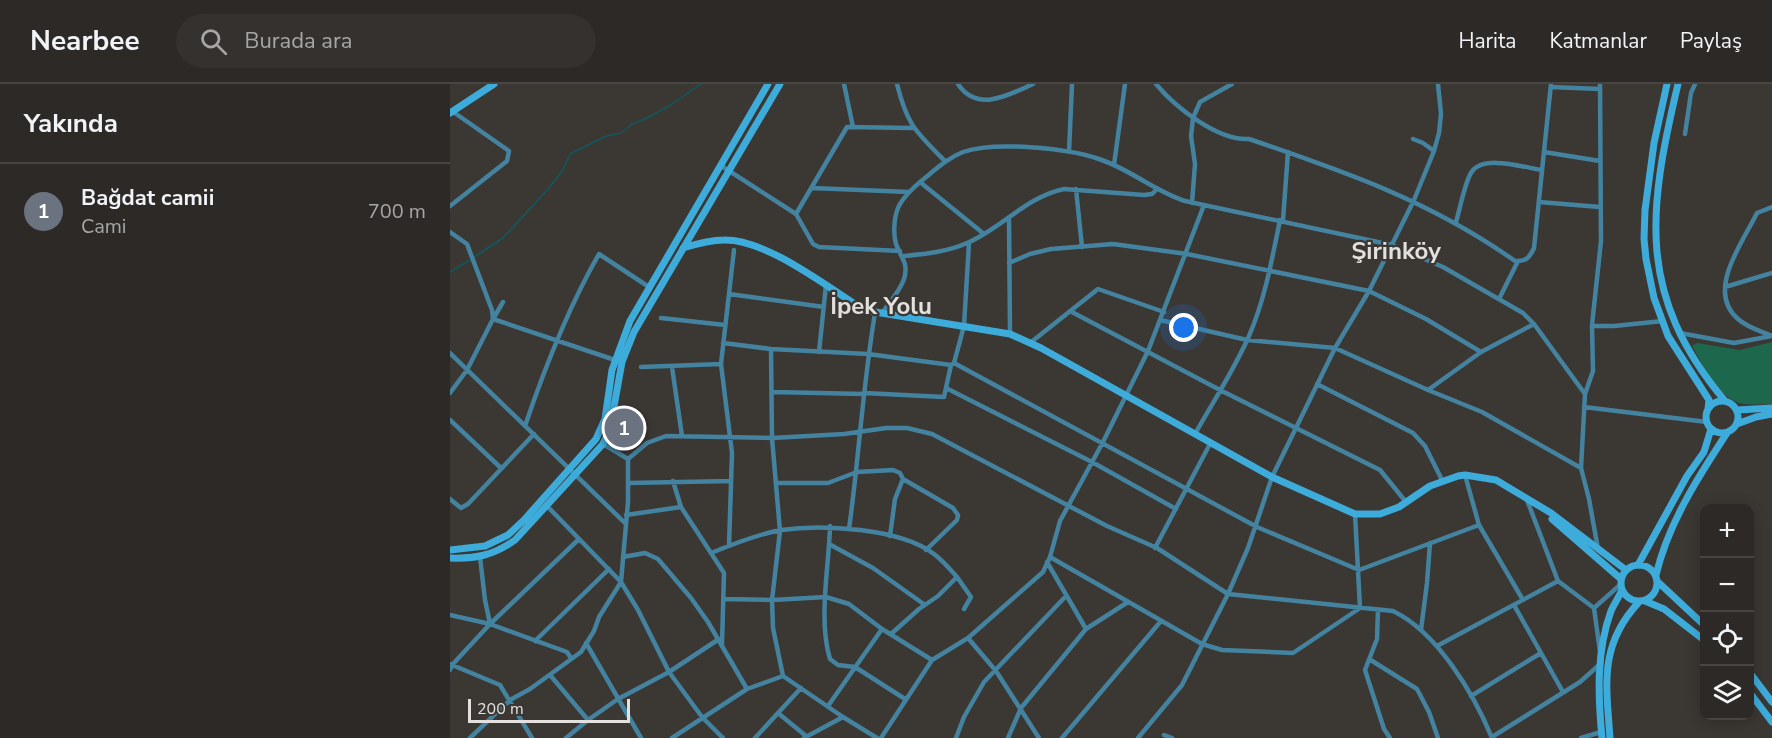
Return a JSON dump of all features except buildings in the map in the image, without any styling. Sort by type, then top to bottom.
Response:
[{"type":"main road","points":[[451,111],[494,84]]},
{"type":"main road","points":[[450,549],[478,548],[503,539],[524,520],[599,433],[605,419],[615,360],[630,321],[768,84]]},
{"type":"main road","points":[[450,558],[480,557],[499,550],[515,540],[603,444],[610,429],[627,348],[643,314],[780,84]]},
{"type":"main road","points":[[1667,84],[1654,144],[1645,210],[1644,239],[1654,298],[1668,336],[1709,400],[1707,422],[1711,429],[1719,433],[1727,433]]},
{"type":"main road","points":[[1678,84],[1660,171],[1655,239],[1662,287],[1678,333],[1709,382],[1725,401],[1737,410],[1772,408]]},
{"type":"main road","points":[[682,248],[723,239],[742,242],[782,259],[858,306],[878,313],[1010,334],[1126,395],[1272,477],[1355,513],[1380,514],[1399,507],[1442,480],[1465,475],[1496,480],[1551,513],[1626,570]]},
{"type":"main road","points":[[1708,409],[1716,402],[1725,401]]},
{"type":"main road","points":[[1737,410],[1737,424]]},
{"type":"main road","points":[[1610,738],[1606,691],[1609,655],[1621,623],[1642,601],[1653,596],[1661,551],[1669,533],[1727,433],[1737,424],[1772,414]]},
{"type":"main road","points":[[1638,565],[1687,476],[1704,452],[1711,429]]},
{"type":"main road","points":[[1529,499],[1622,584],[1629,598],[1664,609],[1700,637]]},
{"type":"main road","points":[[1626,570],[1638,565],[1648,567],[1657,579],[1700,621]]},
{"type":"main road","points":[[1602,735],[1598,697],[1600,655],[1611,611],[1626,570]]},
{"type":"main road","points":[[1754,679],[1772,702]]},
{"type":"main road","points":[[1754,699],[1772,722]]},
{"type":"street","points":[[844,84],[853,127]]},
{"type":"street","points":[[897,84],[904,111],[913,128],[945,162]]},
{"type":"street","points":[[958,84],[970,96],[987,100],[994,100],[1031,85]]},
{"type":"street","points":[[1069,152],[1072,84]]},
{"type":"street","points":[[1114,165],[1125,84]]},
{"type":"street","points":[[1156,84],[1170,101],[1193,118],[1232,136],[1288,152],[1414,200],[1456,222],[1518,261],[1529,258],[1534,248],[1551,85],[1600,86],[1601,241],[1592,326],[1593,370],[1585,394],[1581,468],[1598,549]]},
{"type":"street","points":[[1192,203],[1195,164],[1191,136],[1193,118],[1200,102],[1232,84]]},
{"type":"street","points":[[1138,738],[1182,685],[1228,594],[1257,527],[1272,477],[1335,348],[1369,291],[1414,200],[1434,151],[1441,114],[1438,84]]},
{"type":"street","points":[[1685,134],[1691,93],[1695,84]]},
{"type":"street","points":[[450,206],[507,161],[509,151],[451,111]]},
{"type":"street","points":[[796,214],[847,127],[913,128]]},
{"type":"street","points":[[1413,138],[1434,151]]},
{"type":"street","points":[[849,529],[868,354],[878,313],[904,280],[905,267],[895,238],[898,207],[909,192],[945,162],[961,153],[980,149],[1033,148],[1069,152],[1114,165],[1175,198],[1192,203],[1282,220],[1392,245],[1443,267],[1523,313],[1534,324],[1585,394]]},
{"type":"street","points":[[1195,434],[1247,340],[1270,271],[1282,220],[1288,152]]},
{"type":"street","points":[[1544,152],[1600,161]]},
{"type":"street","points":[[1456,222],[1471,174],[1478,165],[1497,162],[1541,170]]},
{"type":"street","points":[[720,165],[796,214],[813,243],[819,247],[902,254],[950,250],[969,243],[1039,196],[1064,189],[1144,195],[1152,194],[1157,189]]},
{"type":"street","points":[[920,182],[984,234]]},
{"type":"street","points":[[812,188],[909,192]]},
{"type":"street","points":[[1076,189],[1082,247]]},
{"type":"street","points":[[1539,202],[1600,207]]},
{"type":"street","points":[[771,349],[772,438],[780,531],[772,600],[773,628],[783,676],[843,717],[879,738],[932,660],[968,638],[1043,572],[1060,520],[1103,442],[1148,351],[1204,205]]},
{"type":"street","points":[[1772,207],[1757,213],[1725,279],[1725,295],[1731,312],[1749,327],[1772,336]]},
{"type":"street","points":[[1009,217],[1010,334]]},
{"type":"street","points":[[450,232],[467,244],[492,310],[493,319]]},
{"type":"street","points":[[772,392],[944,397],[964,326],[969,243]]},
{"type":"street","points":[[1010,263],[1030,254],[1051,249],[1119,244],[1187,254],[1369,291],[1426,319],[1481,352]]},
{"type":"street","points":[[729,546],[732,453],[721,364],[734,250]]},
{"type":"street","points":[[525,426],[544,371],[577,296],[599,254],[650,287]]},
{"type":"street","points":[[1499,299],[1518,261]]},
{"type":"street","points":[[1725,286],[1772,273]]},
{"type":"street","points":[[819,352],[826,285]]},
{"type":"street","points":[[1030,343],[1098,289],[1164,312]]},
{"type":"street","points":[[729,294],[824,307]]},
{"type":"street","points":[[450,393],[467,370],[503,302]]},
{"type":"street","points":[[1070,311],[1220,390],[1380,470],[1406,502]]},
{"type":"street","points":[[661,318],[725,325]]},
{"type":"street","points":[[493,319],[615,360]]},
{"type":"street","points":[[1161,320],[1247,340],[1335,348],[1482,412],[1581,468]]},
{"type":"street","points":[[1592,326],[1663,321]]},
{"type":"street","points":[[1428,390],[1481,352],[1534,324]]},
{"type":"street","points":[[1678,333],[1734,343],[1772,336]]},
{"type":"street","points":[[723,343],[771,349],[868,354],[952,364],[1103,442],[1257,527],[1359,570],[1479,525]]},
{"type":"street","points":[[450,353],[626,524]]},
{"type":"street","points":[[641,367],[721,364]]},
{"type":"street","points":[[672,367],[682,436]]},
{"type":"street","points":[[1317,384],[1413,433],[1425,446],[1442,480]]},
{"type":"street","points":[[946,388],[1092,462],[1176,508]]},
{"type":"street","points":[[1584,407],[1707,422]]},
{"type":"street","points":[[450,420],[501,468]]},
{"type":"street","points":[[471,738],[510,700],[530,690],[580,652],[621,582],[629,483],[628,459],[636,451],[656,439],[682,436],[772,438],[886,428],[907,428],[932,434],[1107,526],[1155,548],[1228,594],[1393,611],[1408,618],[1437,646],[1471,696],[1492,737],[1580,682],[1600,664]]},
{"type":"street","points":[[450,499],[461,508],[468,504],[534,434]]},
{"type":"street","points":[[1155,548],[1211,442]]},
{"type":"street","points":[[603,444],[628,459]]},
{"type":"street","points":[[776,483],[828,483],[856,472],[893,470],[900,473],[903,479],[953,508],[958,514],[957,520],[926,550]]},
{"type":"street","points":[[1465,475],[1479,525],[1523,600]]},
{"type":"street","points":[[890,537],[896,499],[903,479]]},
{"type":"street","points":[[673,481],[681,507],[724,573],[722,649]]},
{"type":"street","points":[[629,483],[730,481]]},
{"type":"street","points":[[1529,499],[1558,581],[1594,608],[1600,655]]},
{"type":"street","points":[[547,506],[621,582],[638,609],[669,672],[702,717],[723,738]]},
{"type":"street","points":[[626,515],[681,507]]},
{"type":"street","points":[[1355,513],[1360,608]]},
{"type":"street","points":[[830,526],[825,609],[826,647],[830,659],[838,664],[855,667],[905,699]]},
{"type":"street","points":[[711,553],[780,531],[830,526],[890,537],[916,544],[933,554],[957,577],[971,597],[964,609]]},
{"type":"street","points":[[532,738],[500,686],[451,666],[490,624],[579,539]]},
{"type":"street","points":[[1421,630],[1428,583],[1430,543]]},
{"type":"street","points":[[829,544],[873,568],[925,605]]},
{"type":"street","points":[[623,556],[645,553],[658,559],[691,598],[719,639],[722,649],[747,689]]},
{"type":"street","points":[[480,557],[490,624]]},
{"type":"street","points":[[1048,560],[1086,629]]},
{"type":"street","points":[[1048,560],[1202,644],[1222,650],[1293,652],[1360,608]]},
{"type":"street","points":[[535,641],[609,569]]},
{"type":"street","points":[[891,634],[938,596],[957,577]]},
{"type":"street","points":[[1437,646],[1558,581]]},
{"type":"street","points":[[1594,608],[1622,584]]},
{"type":"street","points":[[956,738],[964,717],[984,682],[1066,596]]},
{"type":"street","points":[[723,599],[772,600],[826,597],[849,604],[882,629],[932,660]]},
{"type":"street","points":[[1008,738],[1021,708],[1086,629],[1128,602]]},
{"type":"street","points":[[1514,605],[1563,692]]},
{"type":"street","points":[[1378,610],[1377,639],[1365,670],[1384,729],[1390,738]]},
{"type":"street","points":[[450,615],[490,624],[567,652],[571,658]]},
{"type":"street","points":[[1062,738],[1161,621]]},
{"type":"street","points":[[828,706],[882,629]]},
{"type":"street","points":[[968,638],[996,671],[1039,738]]},
{"type":"street","points":[[566,738],[618,699],[669,672],[719,639]]},
{"type":"street","points":[[586,643],[641,738]]},
{"type":"street","points":[[1471,696],[1541,653]]},
{"type":"street","points":[[1369,659],[1417,689],[1429,712],[1438,738]]},
{"type":"street","points":[[550,675],[588,720]]},
{"type":"street","points":[[672,738],[747,689],[783,676]]},
{"type":"street","points":[[755,738],[801,688]]},
{"type":"street","points":[[778,713],[805,737],[843,717]]},
{"type":"street","points":[[576,732],[580,738]]},
{"type":"street","points":[[1164,735],[1172,738]]},
{"type":"street","points":[[1581,738],[1602,735]]},
{"type":"green space","points":[[1772,342],[1772,404],[1744,404],[1727,396],[1713,381],[1692,346],[1697,343],[1740,350]]},
{"type":"waterway","points":[[474,257],[503,238],[548,189],[563,170],[570,154],[606,136],[621,133],[632,124],[669,106],[701,84]]},
{"type":"waterway","points":[[450,272],[470,260]]},
{"type":"place","name":"Bağdat camii","points":[[624,428]]},
{"type":"district","name":"Şirinköy","points":[[1396,251]]},
{"type":"district","name":"İpek Yolu","points":[[881,306]]}]
